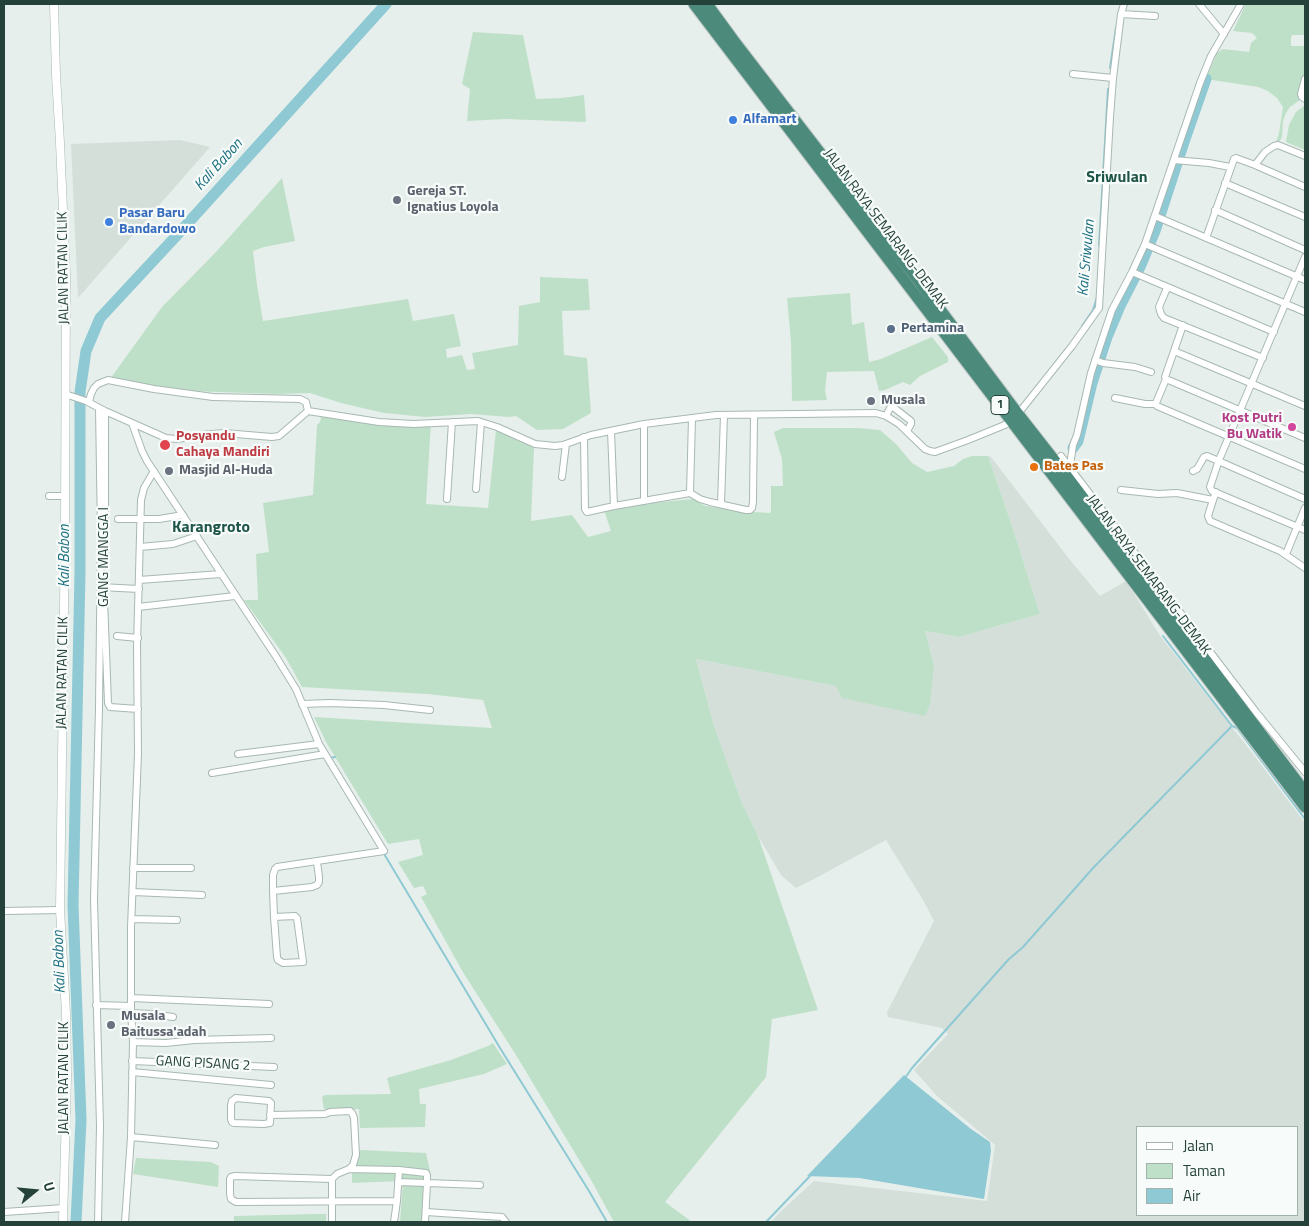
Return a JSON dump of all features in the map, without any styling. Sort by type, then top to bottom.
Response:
[{"type":"highway","name":"JALAN RAYA SEMARANG-DEMAK","points":[[694,4],[1305,792]]},
{"type":"highway","name":"JALAN RAYA SEMARANG-DEMAK","points":[[707,4],[918,280],[1015,418],[1058,458],[1067,470],[1083,507],[1305,806]]},
{"type":"street","name":"JALAN RATAN CILIK","points":[[54,4],[56,82],[65,248],[68,395],[63,496],[60,910],[66,1014],[67,1075],[63,1222]]},
{"type":"street","points":[[308,410],[379,422],[413,424],[478,420],[535,444],[555,446],[611,430],[692,418],[724,415],[845,414],[869,412],[886,416],[899,424],[930,452],[936,452],[968,440],[1015,418],[1063,358],[1099,308],[1109,126],[1113,78],[1124,4]]},
{"type":"street","points":[[1199,4],[1224,34]]},
{"type":"street","points":[[1241,4],[1210,56],[1148,245],[1136,274],[1112,310],[1067,470],[1305,772]]},
{"type":"street","points":[[1122,14],[1155,16]]},
{"type":"street","points":[[1073,74],[1113,78]]},
{"type":"street","points":[[1305,79],[1302,97],[1305,98]]},
{"type":"street","points":[[1255,165],[1265,152],[1278,145],[1305,156]]},
{"type":"street","points":[[1206,238],[1230,167],[1236,158],[1305,187]]},
{"type":"street","points":[[1175,160],[1230,167]]},
{"type":"street","points":[[1225,183],[1305,217]]},
{"type":"street","points":[[1215,210],[1305,250]]},
{"type":"street","points":[[1158,217],[1305,280]]},
{"type":"street","points":[[1148,245],[1305,312]]},
{"type":"street","points":[[1305,257],[1219,460],[1210,487],[1212,491],[1305,530]]},
{"type":"street","points":[[1136,274],[1274,332]]},
{"type":"street","points":[[1167,288],[1159,307],[1164,318],[1263,358]]},
{"type":"street","points":[[1099,308],[1112,310]]},
{"type":"street","points":[[1155,404],[1166,379],[1165,377],[1183,325]]},
{"type":"street","points":[[1174,351],[1305,406]]},
{"type":"street","points":[[1098,361],[1151,372]]},
{"type":"street","points":[[1166,379],[1305,438]]},
{"type":"street","points":[[88,401],[94,388],[108,380],[154,389],[213,397],[300,399],[306,402],[308,410]]},
{"type":"street","points":[[68,395],[88,401],[166,438],[177,439],[201,434],[224,433],[280,436],[308,410]]},
{"type":"street","points":[[1115,398],[1155,404],[1305,469]]},
{"type":"street","points":[[886,416],[892,407],[911,421],[907,430]]},
{"type":"street","name":"GANG MANGGA I","points":[[102,409],[102,587],[108,702],[110,707],[138,708]]},
{"type":"street","points":[[721,504],[724,415]]},
{"type":"street","points":[[584,437],[586,511],[590,512],[690,493],[705,500],[746,510],[752,508],[753,502],[754,415]]},
{"type":"street","points":[[690,493],[692,418]]},
{"type":"street","points":[[447,499],[452,422]]},
{"type":"street","points":[[476,489],[482,422]]},
{"type":"street","points":[[132,423],[142,451],[154,471],[307,704],[319,744],[384,851],[274,868],[273,891],[274,917],[276,957],[283,962],[303,962],[297,918],[295,916],[274,917]]},
{"type":"street","points":[[644,424],[644,501]]},
{"type":"street","points":[[611,430],[614,506]]},
{"type":"street","points":[[562,477],[566,444]]},
{"type":"street","points":[[1058,458],[1073,445]]},
{"type":"street","points":[[1193,471],[1197,469],[1206,456],[1219,460],[1305,499]]},
{"type":"street","points":[[125,1222],[131,1137],[133,1042],[131,1013],[132,919],[138,754],[140,520],[144,488],[154,471]]},
{"type":"street","points":[[1121,490],[1158,494],[1177,493],[1210,499]]},
{"type":"street","points":[[1216,492],[1210,499],[1208,516],[1210,521],[1286,554],[1305,568]]},
{"type":"street","points":[[51,496],[63,496]]},
{"type":"street","points":[[1286,554],[1305,508]]},
{"type":"street","points":[[118,519],[159,519],[183,515]]},
{"type":"street","points":[[140,547],[173,544],[197,536]]},
{"type":"street","points":[[139,580],[221,574]]},
{"type":"street","points":[[98,1222],[100,1126],[94,899],[102,587],[139,589]]},
{"type":"street","points":[[138,607],[236,596]]},
{"type":"street","points":[[117,636],[138,638]]},
{"type":"street","points":[[307,704],[384,705],[430,710]]},
{"type":"street","points":[[238,754],[319,744]]},
{"type":"street","points":[[212,773],[327,758]]},
{"type":"street","points":[[273,891],[317,885],[319,877],[317,862]]},
{"type":"street","points":[[133,868],[191,868]]},
{"type":"street","points":[[133,892],[202,895]]},
{"type":"street","points":[[4,911],[60,910]]},
{"type":"street","points":[[132,919],[177,920]]},
{"type":"street","points":[[96,1005],[131,1002],[269,1004]]},
{"type":"street","points":[[131,1013],[173,1017]]},
{"type":"street","points":[[133,1042],[166,1043],[194,1040],[271,1038]]},
{"type":"street","name":"GANG PISANG 2","points":[[132,1060],[274,1067]]},
{"type":"street","points":[[132,1072],[270,1085]]},
{"type":"street","points":[[236,1098],[269,1101],[271,1103],[270,1115],[270,1123],[268,1124],[234,1123],[231,1119],[232,1101],[236,1098]]},
{"type":"street","points":[[270,1115],[325,1114],[350,1111],[354,1118],[356,1155],[353,1165],[349,1169]]},
{"type":"street","points":[[131,1137],[215,1145]]},
{"type":"street","points":[[332,1222],[332,1180],[337,1174],[349,1169],[399,1170],[426,1173],[425,1222]]},
{"type":"street","points":[[394,1222],[399,1170]]},
{"type":"street","points":[[332,1180],[235,1176],[230,1179],[230,1194],[236,1202],[397,1201]]},
{"type":"street","points":[[398,1182],[480,1185]]},
{"type":"street","points":[[4,1212],[64,1208]]},
{"type":"street","points":[[426,1212],[502,1217],[506,1222]]},
{"type":"shaded area","name":"Pasar Baru Bandardowo","points":[[180,140],[210,147],[78,298],[71,144]]},
{"type":"shaded area","points":[[988,456],[991,457],[1100,596],[1126,581],[1161,637],[1305,823],[1305,1222],[771,1222],[814,1181],[987,1201],[995,1145],[937,1096],[914,1070],[948,1034],[942,1028],[888,1017],[887,1012],[934,921],[923,900],[886,840],[796,888],[781,875],[758,836],[742,803],[714,726],[696,659],[837,686],[934,665],[925,631],[959,637],[1040,614]]},
{"type":"green space","points":[[1246,4],[1305,4],[1305,35],[1292,35],[1291,38],[1291,46],[1305,46],[1305,76],[1300,100],[1290,107],[1286,113],[1283,121],[1282,137],[1278,144],[1269,147],[1268,145],[1276,142],[1279,133],[1283,107],[1277,98],[1268,91],[1258,87],[1206,79],[1217,53],[1223,49],[1249,52],[1251,43],[1257,38],[1252,33],[1233,31]]},
{"type":"green space","points":[[473,32],[523,35],[536,99],[584,95],[586,122],[505,119],[467,121],[470,89],[462,84]]},
{"type":"green space","points":[[1305,105],[1305,150],[1286,142],[1289,125],[1296,112]]},
{"type":"green space","points":[[282,178],[295,241],[253,251],[263,321],[408,299],[413,321],[454,314],[461,346],[446,349],[447,358],[462,355],[467,370],[475,369],[472,353],[518,345],[519,306],[540,302],[540,277],[588,279],[590,310],[562,311],[564,355],[587,358],[591,413],[563,429],[537,430],[516,416],[471,414],[425,417],[384,413],[341,403],[310,393],[277,394],[189,391],[110,379],[162,307],[216,252]]},
{"type":"green space","points":[[850,293],[852,325],[864,322],[869,362],[881,359],[932,337],[948,357],[948,362],[920,376],[910,385],[903,382],[879,391],[874,371],[827,372],[825,390],[827,400],[792,401],[791,342],[787,298]]},
{"type":"green space","points":[[322,413],[379,422],[431,423],[426,504],[488,508],[496,430],[534,448],[531,521],[572,515],[588,537],[611,531],[604,510],[628,505],[693,499],[705,506],[770,513],[771,486],[783,486],[782,459],[774,432],[783,428],[857,428],[880,430],[896,444],[912,463],[927,472],[954,466],[963,459],[972,456],[988,456],[1040,614],[959,637],[925,631],[934,665],[930,704],[925,716],[842,698],[836,686],[696,659],[714,726],[742,803],[758,836],[818,1010],[772,1019],[766,1077],[665,1202],[692,1222],[614,1222],[590,1178],[516,1055],[464,974],[421,897],[427,894],[423,886],[414,888],[398,862],[423,855],[419,839],[388,844],[326,742],[314,717],[492,728],[483,700],[427,694],[302,687],[286,658],[244,600],[258,600],[256,554],[269,552],[263,503],[313,495],[317,425],[320,422]]},
{"type":"green space","points":[[493,1043],[507,1064],[484,1074],[419,1089],[420,1104],[426,1104],[425,1127],[360,1128],[359,1109],[324,1109],[322,1097],[325,1095],[391,1094],[387,1078],[451,1060]]},
{"type":"green space","points":[[360,1150],[426,1153],[430,1171],[426,1183],[423,1222],[400,1222],[403,1181],[352,1183],[352,1171]]},
{"type":"green space","points":[[136,1158],[211,1162],[219,1166],[218,1187],[133,1174]]},
{"type":"green space","points":[[326,1214],[326,1222],[234,1222],[234,1216]]},
{"type":"water","points":[[904,1075],[990,1142],[991,1151],[984,1199],[859,1178],[807,1176]]},
{"type":"waterway","name":"Kali Babon","points":[[76,1222],[81,1120],[73,905],[80,573],[80,392],[86,351],[100,318],[386,4]]},
{"type":"waterway","name":"Kali Sriwulan","points":[[1110,68],[1116,28]]},
{"type":"waterway","points":[[1073,448],[1078,441],[1092,383],[1107,337],[1155,231],[1206,79]]},
{"type":"waterway","name":"Kali Sriwulan","points":[[1099,245],[1108,89]]},
{"type":"waterway","name":"Kali Sriwulan","points":[[1082,326],[1093,310],[1097,297]]},
{"type":"waterway","points":[[1163,636],[1232,726],[1237,728],[1305,819]]},
{"type":"waterway","points":[[905,1078],[1008,960],[1023,947],[1094,867],[1232,726]]},
{"type":"waterway","points":[[330,758],[335,757]]},
{"type":"waterway","points":[[383,852],[607,1222]]},
{"type":"waterway","points":[[766,1222],[811,1175]]},
{"type":"place","name":"Alfamart","points":[[733,120]]},
{"type":"place","name":"Gereja ST. Ignatius Loyola","points":[[397,200]]},
{"type":"place","name":"Pasar Baru Bandardowo","points":[[109,222]]},
{"type":"place","name":"Pertamina","points":[[891,329]]},
{"type":"place","name":"Musala","points":[[871,401]]},
{"type":"place","name":"Kost Putri Bu Watik","points":[[1292,427]]},
{"type":"place","name":"Posyandu Cahaya Mandiri","points":[[165,445]]},
{"type":"place","name":"Bates Pas","points":[[1034,467]]},
{"type":"place","name":"Masjid Al-Huda","points":[[169,471]]},
{"type":"place","name":"Musala Baitussa'adah","points":[[111,1025]]},
{"type":"district","name":"Sriwulan","points":[[1117,178]]},
{"type":"district","name":"Karangroto","points":[[211,528]]}]
